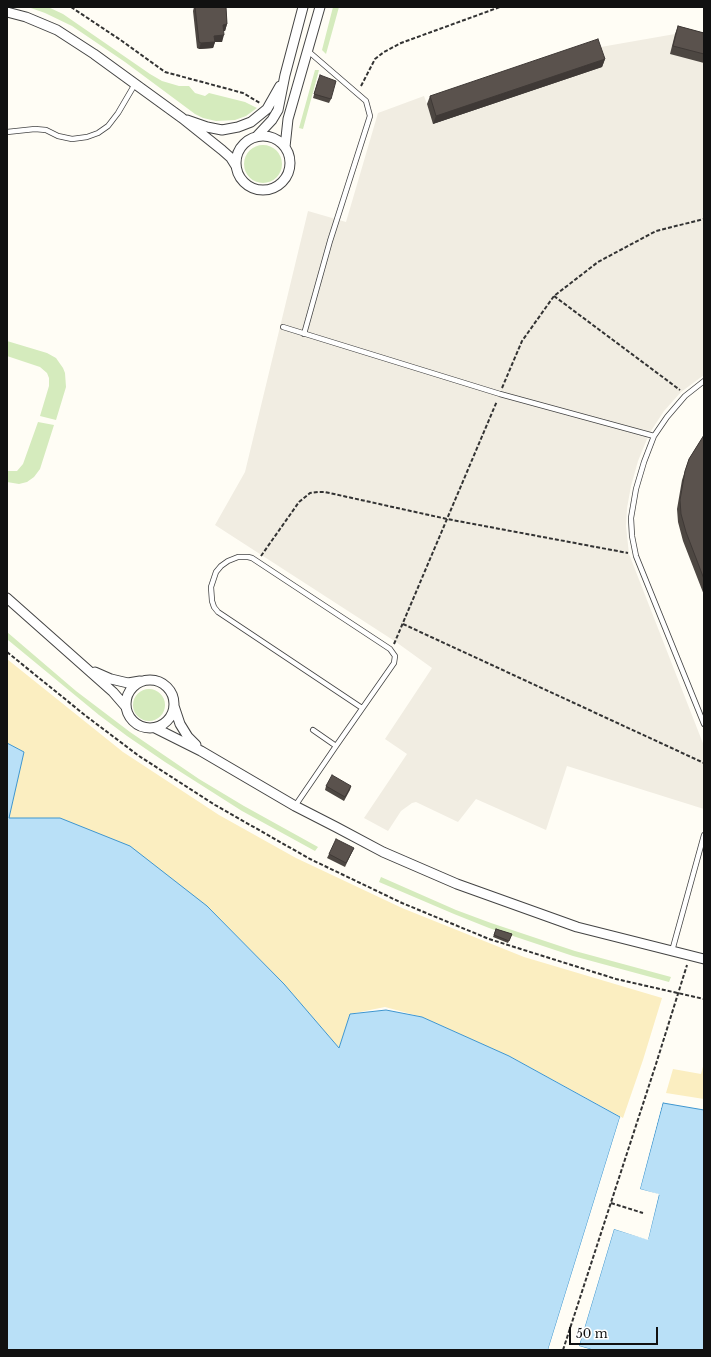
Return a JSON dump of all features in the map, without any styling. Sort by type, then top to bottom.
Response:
[{"type":"street","points":[[257,136],[272,137],[279,141],[285,147],[290,162],[289,170],[280,184],[265,190],[249,186],[243,180],[238,174],[236,159],[245,142],[257,136],[276,115],[303,7]]},
{"type":"street","points":[[285,147],[288,119],[320,7]]},
{"type":"street","points":[[7,12],[26,17],[57,30],[94,54],[182,118],[222,150],[231,158],[236,166]]},
{"type":"street","points":[[182,118],[207,127],[222,130],[238,127],[251,122],[272,103],[285,75]]},
{"type":"street","points":[[7,598],[87,668],[113,692],[126,707]]},
{"type":"street","points":[[87,668],[111,679],[128,683],[149,680],[157,681],[164,685],[170,690],[180,724],[188,737],[201,750]]},
{"type":"street","points":[[142,681],[134,685],[129,691],[126,699],[126,707],[130,718],[139,726],[155,728],[162,725],[168,720],[174,706]]},
{"type":"street","points":[[155,728],[201,750],[295,806],[383,852],[457,884],[577,927],[704,959]]},
{"type":"lane","points":[[304,334],[330,241],[370,116],[366,101],[308,51]]},
{"type":"lane","points":[[7,132],[35,129],[46,130],[58,136],[72,139],[87,137],[98,133],[108,126],[118,113],[135,84]]},
{"type":"lane","points":[[283,327],[500,394],[654,436]]},
{"type":"lane","points":[[704,381],[685,396],[667,417],[654,436],[644,462],[632,505],[632,536],[636,556],[704,724]]},
{"type":"lane","points":[[295,806],[394,663],[394,652],[252,558],[244,557],[233,559],[221,566],[216,572],[211,587],[210,595],[214,607],[224,616],[362,708]]},
{"type":"lane","points":[[313,730],[336,746]]},
{"type":"lane","points":[[672,951],[704,835]]},
{"type":"path","points":[[71,7],[122,40],[165,72],[243,93],[259,102],[267,109]]},
{"type":"path","points":[[357,93],[374,60],[384,52],[400,43],[493,8],[500,7]]},
{"type":"path","points":[[554,296],[685,396]]},
{"type":"path","points":[[257,562],[299,502],[310,493],[318,492],[325,492],[447,519],[636,556]]},
{"type":"path","points":[[404,624],[704,763]]},
{"type":"path","points":[[7,652],[80,712],[139,756],[222,810],[310,859],[402,903],[490,939],[616,979],[704,1000]]},
{"type":"path","points":[[563,1350],[690,956]]},
{"type":"path","points":[[611,1203],[644,1213]]},
{"type":"green space","points":[[28,7],[48,7],[63,14],[162,81],[179,86],[189,86],[195,93],[205,96],[209,93],[245,102],[257,108],[246,116],[235,120],[216,121],[203,118],[195,114],[125,62],[72,26],[45,13]]},
{"type":"green space","points":[[333,7],[339,7],[326,54],[322,50]]},
{"type":"green space","points":[[315,70],[319,70],[303,129],[299,128]]},
{"type":"green space","points":[[259,145],[267,145],[277,150],[281,157],[281,171],[277,178],[267,183],[259,183],[249,178],[247,175],[244,168],[244,160],[249,150],[252,148]]},
{"type":"green space","points":[[7,341],[47,353],[56,358],[63,368],[66,387],[56,420],[40,416],[49,386],[49,378],[47,373],[40,367],[7,356]]},
{"type":"green space","points":[[38,422],[54,425],[40,469],[34,477],[27,482],[19,484],[7,482],[7,471],[17,471],[23,464]]},
{"type":"green space","points":[[7,632],[76,691],[130,732],[199,779],[318,847],[315,851],[242,811],[127,736],[99,715],[8,640]]},
{"type":"green space","points":[[146,689],[152,689],[162,696],[165,705],[164,711],[158,718],[152,721],[146,721],[136,714],[133,708],[133,702],[140,692]]},
{"type":"green space","points":[[381,877],[456,910],[491,923],[575,951],[671,977],[669,982],[573,956],[489,928],[379,882]]},
{"type":"sand","points":[[7,659],[123,752],[219,815],[296,858],[402,908],[524,957],[662,998],[623,1118],[513,1058],[422,1017],[385,1007],[350,1014],[339,1048],[281,981],[212,911],[60,818],[8,818],[24,752],[7,743]]},
{"type":"sand","points":[[704,1063],[704,1099],[666,1093],[673,1069],[701,1074]]},
{"type":"shaded area","points":[[675,34],[704,63],[704,375],[681,392],[664,411],[649,434],[638,461],[631,486],[627,508],[626,526],[629,554],[704,746],[704,809],[567,766],[546,830],[476,799],[458,822],[416,802],[412,803],[401,811],[388,831],[364,818],[407,754],[385,739],[432,668],[396,642],[215,525],[245,472],[308,211],[346,222],[378,113],[424,96],[434,124],[602,67],[595,48]]},
{"type":"water","points":[[7,743],[24,752],[9,818],[60,818],[130,846],[207,906],[284,984],[339,1048],[350,1014],[386,1010],[422,1017],[509,1056],[620,1117],[548,1350],[7,1350]]},
{"type":"water","points":[[663,1103],[704,1110],[704,1350],[593,1350],[579,1346],[614,1229],[648,1239],[659,1195],[640,1189]]},
{"type":"pier","points":[[662,1101],[640,1189],[659,1194],[648,1240],[614,1229],[579,1346],[593,1350],[578,1348],[577,1345],[612,1228],[615,1227],[646,1237],[656,1196],[639,1191],[638,1189]]},
{"type":"pier","points":[[620,1117],[622,1118],[550,1350],[548,1350]]},
{"type":"building","points":[[195,7],[226,7],[227,24],[223,25],[224,35],[214,36],[215,42],[199,42]]},
{"type":"building","points":[[678,26],[704,33],[704,54],[673,46]]},
{"type":"building","points":[[598,39],[605,59],[436,116],[430,96]]},
{"type":"building","points":[[320,75],[336,81],[331,99],[314,94]]},
{"type":"building","points":[[704,435],[704,579],[686,532],[681,514],[680,500],[685,471],[689,459]]},
{"type":"building","points":[[332,775],[351,786],[345,797],[326,786]]},
{"type":"building","points":[[336,839],[354,848],[346,863],[329,854]]},
{"type":"building","points":[[496,929],[512,934],[509,941],[494,935]]}]
